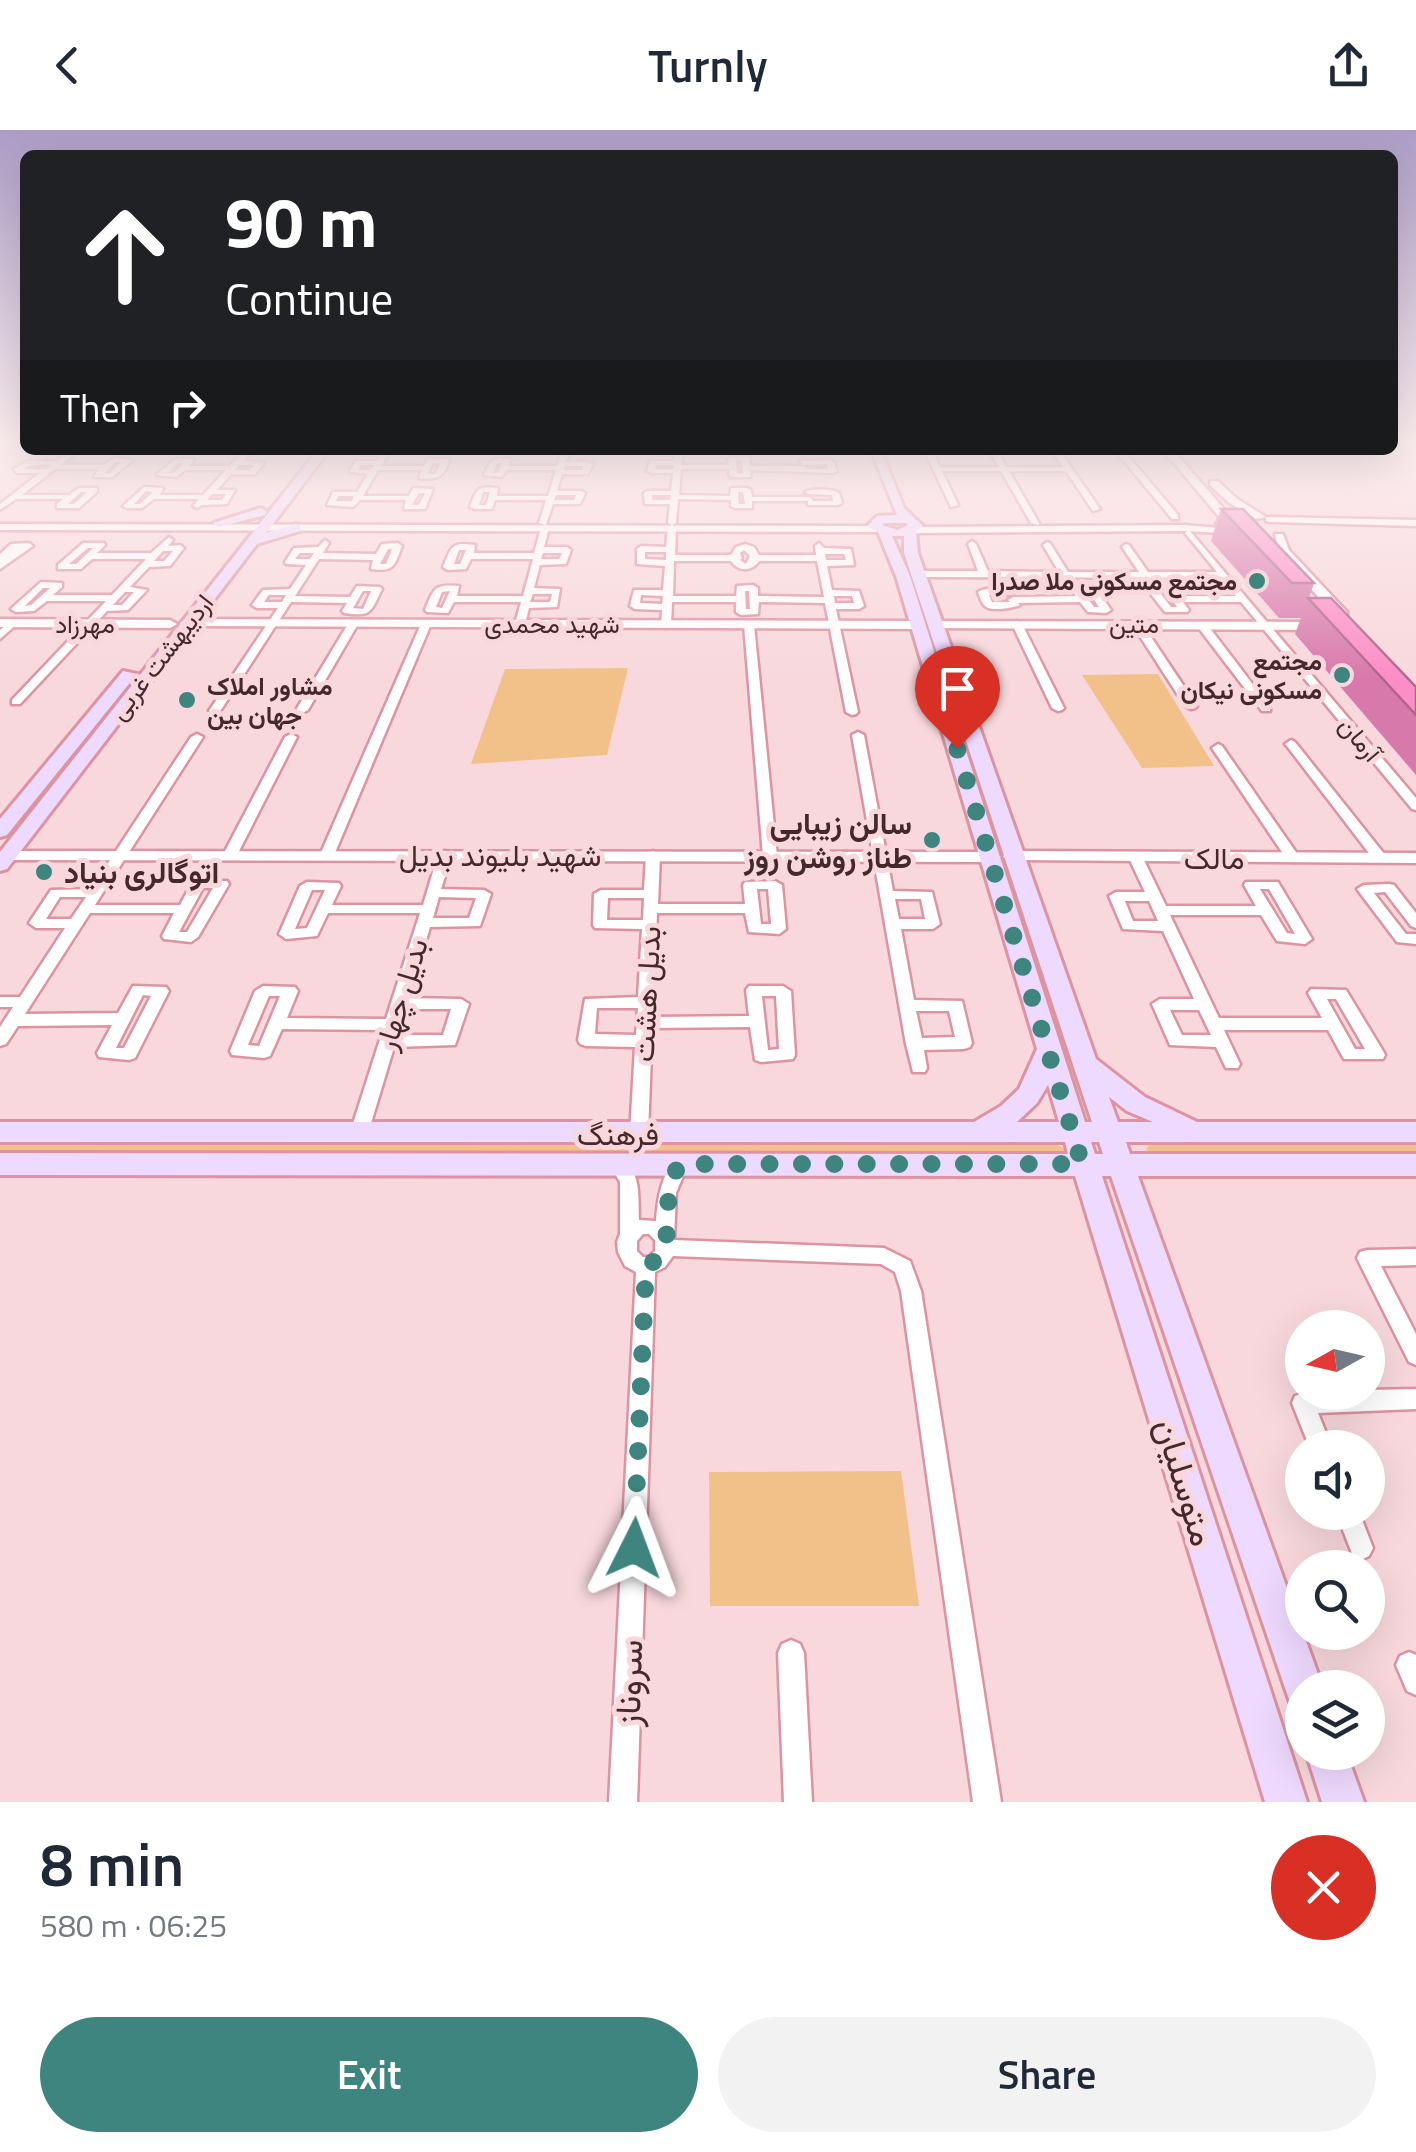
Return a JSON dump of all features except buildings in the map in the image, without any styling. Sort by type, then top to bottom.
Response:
[{"type":"main road","name":"اردیبهشت غربی","points":[[257,526],[260,522]]},
{"type":"main road","name":"اردیبهشت غربی","points":[[0,831],[261,522]]},
{"type":"main road","points":[[879,522],[911,526]]},
{"type":"main road","points":[[879,522],[926,625],[1002,857]]},
{"type":"main road","points":[[908,522],[926,625]]},
{"type":"main road","points":[[216,525],[228,533],[257,526],[298,525]]},
{"type":"main road","points":[[216,525],[298,525]]},
{"type":"main road","name":"اردیبهشت غربی","points":[[4,860],[111,722],[178,624]]},
{"type":"main road","points":[[90,722],[111,722]]},
{"type":"main road","name":"متوسلیان","points":[[1002,857],[1078,1148],[1286,1802]]},
{"type":"main road","name":"متوسلیان","points":[[1002,857],[1084,1063],[1298,1670]]},
{"type":"main road","points":[[962,1132],[1008,1118],[1026,1102],[1039,1081],[1049,1048]]},
{"type":"main road","points":[[1084,1063],[1136,1104],[1168,1120],[1214,1132]]},
{"type":"main road","name":"فرهنگ","points":[[0,1132],[962,1132],[1078,1148],[1119,1164],[1416,1165]]},
{"type":"main road","name":"فرهنگ","points":[[0,1164],[680,1164],[1078,1148],[1108,1132],[1416,1132]]},
{"type":"main road","points":[[1171,1432],[1215,1429]]},
{"type":"main road","points":[[1332,1770],[1343,1802]]},
{"type":"street","points":[[520,624],[545,522]]},
{"type":"street","points":[[666,625],[672,522]]},
{"type":"street","points":[[298,525],[878,522]]},
{"type":"street","points":[[911,526],[1110,522]]},
{"type":"street","points":[[911,526],[1185,528],[1242,535],[1227,522]]},
{"type":"street","points":[[1274,540],[1282,524],[1276,522]]},
{"type":"street","points":[[1295,522],[1416,526]]},
{"type":"street","points":[[0,525],[216,525]]},
{"type":"street","points":[[1274,540],[1416,526]]},
{"type":"street","name":"آرمان","points":[[1190,533],[1416,806]]},
{"type":"street","points":[[16,702],[168,540]]},
{"type":"street","points":[[1274,540],[1349,623]]},
{"type":"street","name":"متین","points":[[926,625],[1333,626],[1274,540]]},
{"type":"street","points":[[972,544],[984,574]]},
{"type":"street","points":[[1047,544],[1066,575]]},
{"type":"street","points":[[671,557],[738,558],[738,546],[752,547],[752,558],[821,554],[852,712]]},
{"type":"street","points":[[1126,547],[1146,575]]},
{"type":"street","points":[[215,711],[319,553],[378,557]]},
{"type":"street","points":[[90,556],[153,556]]},
{"type":"street","points":[[468,556],[538,556]]},
{"type":"street","points":[[918,574],[1224,575]]},
{"type":"street","points":[[668,599],[741,599],[741,588],[754,588],[754,599],[830,599]]},
{"type":"street","points":[[46,598],[142,590],[124,608],[104,608]]},
{"type":"street","points":[[1058,708],[1011,596],[1082,598]]},
{"type":"street","points":[[450,599],[527,598]]},
{"type":"street","points":[[290,599],[352,600]]},
{"type":"street","points":[[1178,599],[1244,599]]},
{"type":"street","points":[[0,636],[6,623]]},
{"type":"street","name":"مهرزاد","points":[[6,623],[178,624]]},
{"type":"street","name":"شهید محمدی","points":[[178,624],[926,625]]},
{"type":"street","points":[[302,710],[353,624]]},
{"type":"street","points":[[327,855],[426,624]]},
{"type":"street","points":[[1137,624],[1191,706]]},
{"type":"street","points":[[1202,624],[1266,709]]},
{"type":"street","points":[[750,625],[770,856]]},
{"type":"street","points":[[858,735],[918,1068]]},
{"type":"street","points":[[0,1039],[197,737]]},
{"type":"street","points":[[230,855],[291,737]]},
{"type":"street","points":[[1291,744],[1380,858]]},
{"type":"street","points":[[1218,748],[1292,858]]},
{"type":"street","name":"شهید بلیوند بدیل","points":[[4,860],[445,854],[1002,857]]},
{"type":"street","name":"بدیل چهار","points":[[359,1133],[445,854]]},
{"type":"street","name":"بدیل هشت","points":[[639,1134],[653,855]]},
{"type":"street","name":"مالک","points":[[1002,857],[1416,858]]},
{"type":"street","points":[[1136,858],[1232,1064]]},
{"type":"street","points":[[1413,916],[1389,888],[1364,889],[1402,939],[1416,939]]},
{"type":"street","points":[[74,924],[36,923],[56,894],[94,893]]},
{"type":"street","points":[[887,895],[927,895],[934,924],[892,924]]},
{"type":"street","points":[[325,908],[428,908]]},
{"type":"street","points":[[650,909],[750,908]]},
{"type":"street","points":[[84,909],[182,909]]},
{"type":"street","points":[[1161,911],[1265,910]]},
{"type":"street","points":[[0,1002],[24,1002]]},
{"type":"street","points":[[278,1023],[450,1041],[461,1004],[398,1002]]},
{"type":"street","points":[[646,1002],[590,1003],[586,1040],[757,1021]]},
{"type":"street","points":[[1204,1004],[1160,1004],[1176,1041],[1222,1041]]},
{"type":"street","points":[[908,1006],[956,1005],[964,1043],[914,1044]]},
{"type":"street","points":[[12,1020],[122,1020]]},
{"type":"street","points":[[1214,1024],[1332,1024]]},
{"type":"street","points":[[618,1164],[630,1181],[630,1235],[626,1252],[634,1262],[646,1264],[661,1259],[666,1242],[667,1193],[680,1164]]},
{"type":"street","points":[[630,1235],[648,1228],[666,1242],[884,1256],[903,1267],[911,1291],[987,1802]]},
{"type":"street","points":[[1416,1257],[1367,1258],[1416,1355]]},
{"type":"street","name":"سروناز","points":[[624,1802],[646,1264]]},
{"type":"street","points":[[1314,1430],[1303,1403],[1416,1398]]},
{"type":"street","points":[[1354,1530],[1361,1548]]},
{"type":"street","points":[[791,1653],[798,1802]]},
{"type":"shaded area","points":[[628,668],[607,755],[471,764],[505,669]]},
{"type":"shaded area","points":[[1158,674],[1214,766],[1142,768],[1082,675]]},
{"type":"shaded area","points":[[0,1144],[1058,1145],[1067,1151],[1065,1155],[0,1154]]},
{"type":"shaded area","points":[[1150,1144],[1416,1145],[1416,1155],[1154,1155],[1146,1149]]},
{"type":"shaded area","points":[[901,1471],[919,1606],[710,1606],[709,1472]]},
{"type":"place","name":"مجتمع مسکونی ملا صدرا","points":[[1257,581]]},
{"type":"place","name":"مجتمع مسکونی نیکان","points":[[1342,675]]},
{"type":"place","name":"مشاور املاک جهان بین","points":[[187,700]]},
{"type":"place","name":"سالن زیبایی طناز روشن روز","points":[[932,840]]},
{"type":"place","name":"اتوگالری بنیاد","points":[[44,872]]},
{"type":"route","points":[[634,1548],[646,1264],[661,1259],[668,1248],[667,1193],[670,1178],[680,1164],[1082,1164],[957,748]]}]
